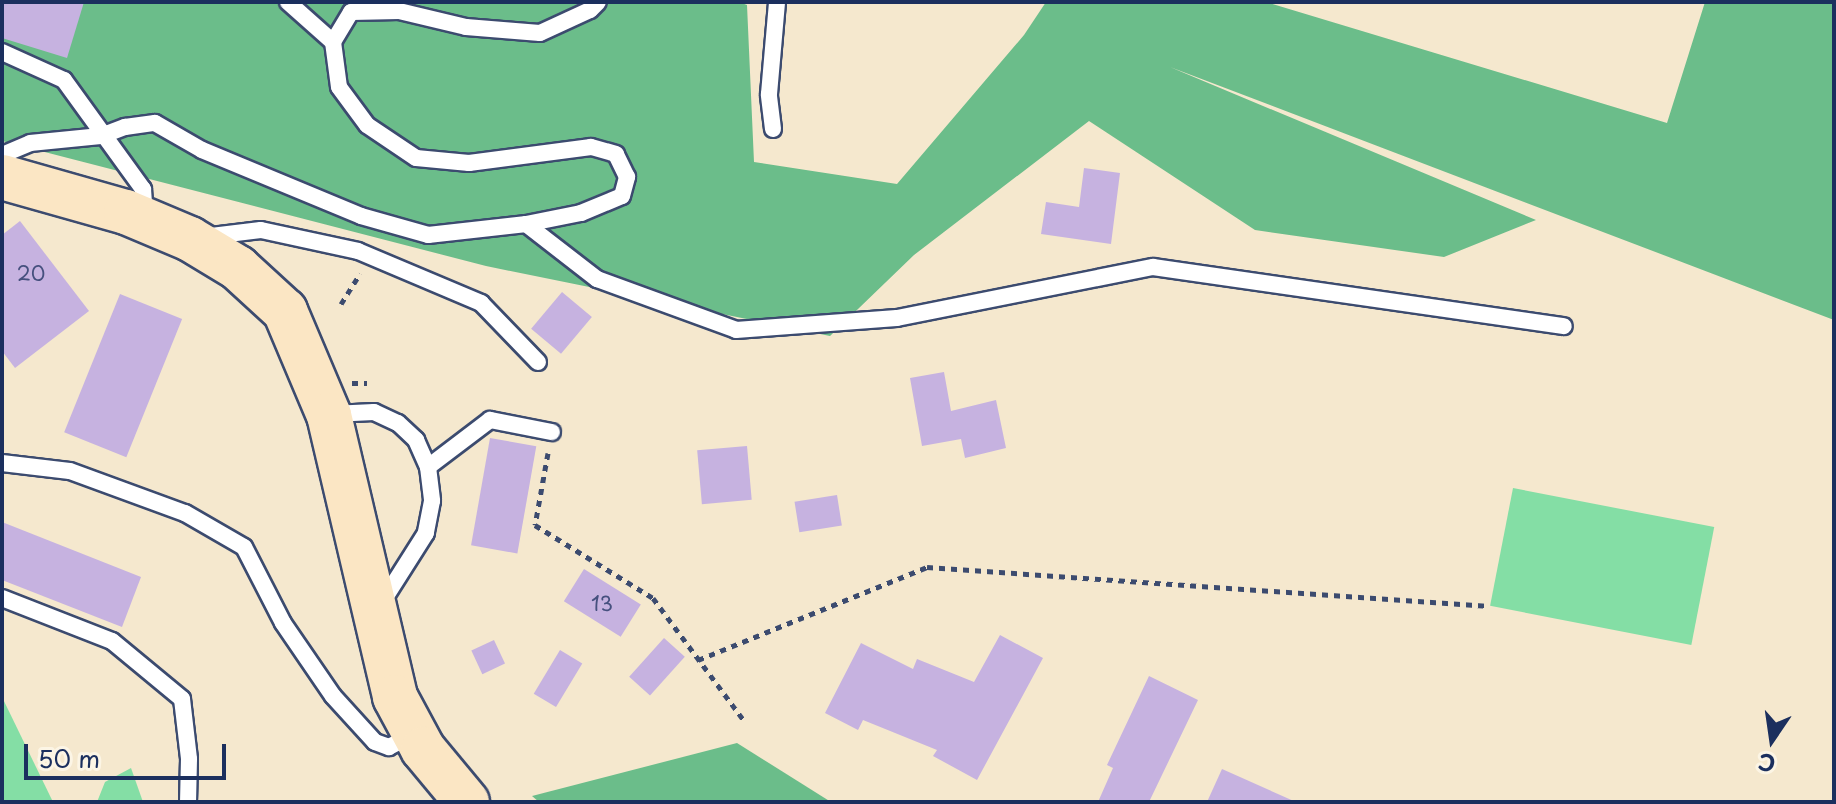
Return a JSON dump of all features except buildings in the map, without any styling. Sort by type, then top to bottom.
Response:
[{"type":"main road","points":[[2,177],[146,220],[190,239],[238,268],[285,311],[329,415],[395,697],[423,749],[467,802]]},
{"type":"lane","points":[[288,2],[333,42]]},
{"type":"lane","points":[[2,155],[30,143],[101,136],[125,127],[155,123],[202,150],[361,216],[428,235],[526,224],[581,213],[622,196],[627,177],[616,154],[591,147],[469,163],[416,158],[367,125],[339,87],[333,42],[350,7],[399,11],[466,27],[540,33],[590,10],[598,2]]},
{"type":"lane","points":[[773,129],[769,94],[777,2]]},
{"type":"lane","points":[[2,52],[64,80],[91,115],[101,136],[143,189],[146,220]]},
{"type":"lane","points":[[526,224],[597,279],[736,330],[897,318],[1153,267],[1564,326]]},
{"type":"lane","points":[[190,239],[261,230],[358,251],[481,303],[538,362]]},
{"type":"lane","points":[[329,415],[374,412],[398,423],[416,440],[428,467],[432,501],[426,533],[376,612]]},
{"type":"lane","points":[[428,467],[490,420],[552,432]]},
{"type":"lane","points":[[2,463],[70,471],[185,513],[244,547],[283,623],[333,696],[375,742],[389,747],[414,733]]},
{"type":"lane","points":[[2,598],[112,641],[182,699],[189,759],[188,802]]},
{"type":"path","points":[[552,432],[535,525],[653,598],[745,722]]},
{"type":"path","points":[[698,660],[927,567],[1490,606]]},
{"type":"green space","points":[[2,2],[739,2],[747,5],[754,162],[897,184],[1024,35],[1046,2],[1266,2],[1667,123],[1705,2],[1834,2],[1834,320],[1170,67],[1536,220],[1444,257],[1255,230],[1089,121],[914,255],[830,336],[486,266],[2,141]]},
{"type":"green space","points":[[1513,488],[1714,527],[1691,645],[1490,606]]},
{"type":"green space","points":[[2,697],[53,802],[2,802]]},
{"type":"green space","points":[[737,743],[831,802],[539,802],[532,796]]},
{"type":"green space","points":[[131,768],[143,802],[97,802],[105,782]]}]
